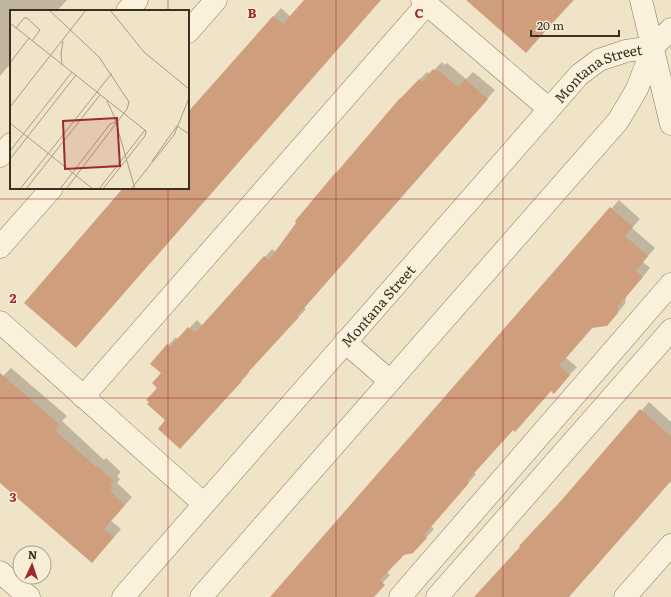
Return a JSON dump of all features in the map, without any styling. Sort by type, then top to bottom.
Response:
[{"type":"street","points":[[128,10],[137,0]]},
{"type":"street","points":[[189,31],[216,0]]},
{"type":"street","points":[[641,0],[671,124]]},
{"type":"street","points":[[83,397],[425,2],[549,109]]},
{"type":"street","name":"Montana Street","points":[[201,597],[618,121],[637,89],[653,47],[671,29]]},
{"type":"street","name":"Montana Street","points":[[123,597],[579,75],[599,60],[626,51],[653,47]]},
{"type":"street","points":[[0,156],[10,145]]},
{"type":"street","points":[[0,247],[51,189]]},
{"type":"street","points":[[400,597],[671,284]]},
{"type":"street","points":[[0,322],[204,504]]},
{"type":"street","points":[[437,597],[671,330]]},
{"type":"street","points":[[345,342],[390,380]]},
{"type":"street","points":[[625,597],[671,544]]},
{"type":"street","points":[[0,572],[29,597]]},
{"type":"building","points":[[304,0],[381,0],[76,348],[24,303],[122,189],[189,189],[189,111],[273,16],[283,24]]},
{"type":"building","points":[[466,0],[573,0],[526,53]]},
{"type":"building","points":[[433,69],[437,72],[438,70],[458,87],[465,79],[488,99],[297,316],[299,317],[180,449],[158,429],[165,420],[147,404],[149,402],[146,400],[157,388],[152,383],[161,373],[150,364],[167,344],[170,347],[188,327],[195,333],[264,256],[269,260],[296,223],[295,221],[336,172],[400,98],[419,79],[422,82]]},
{"type":"building","points":[[610,207],[633,227],[625,236],[648,256],[636,271],[643,277],[618,306],[618,313],[607,326],[592,328],[559,366],[570,375],[554,394],[551,391],[515,432],[513,430],[467,481],[469,483],[424,535],[427,538],[413,553],[404,555],[380,580],[385,585],[374,597],[270,597]]},
{"type":"building","points":[[0,373],[60,425],[55,430],[114,481],[110,485],[113,487],[110,491],[125,505],[104,529],[114,537],[92,563],[0,483]]},
{"type":"building","points":[[640,409],[671,436],[671,481],[569,597],[474,597],[560,502]]}]
